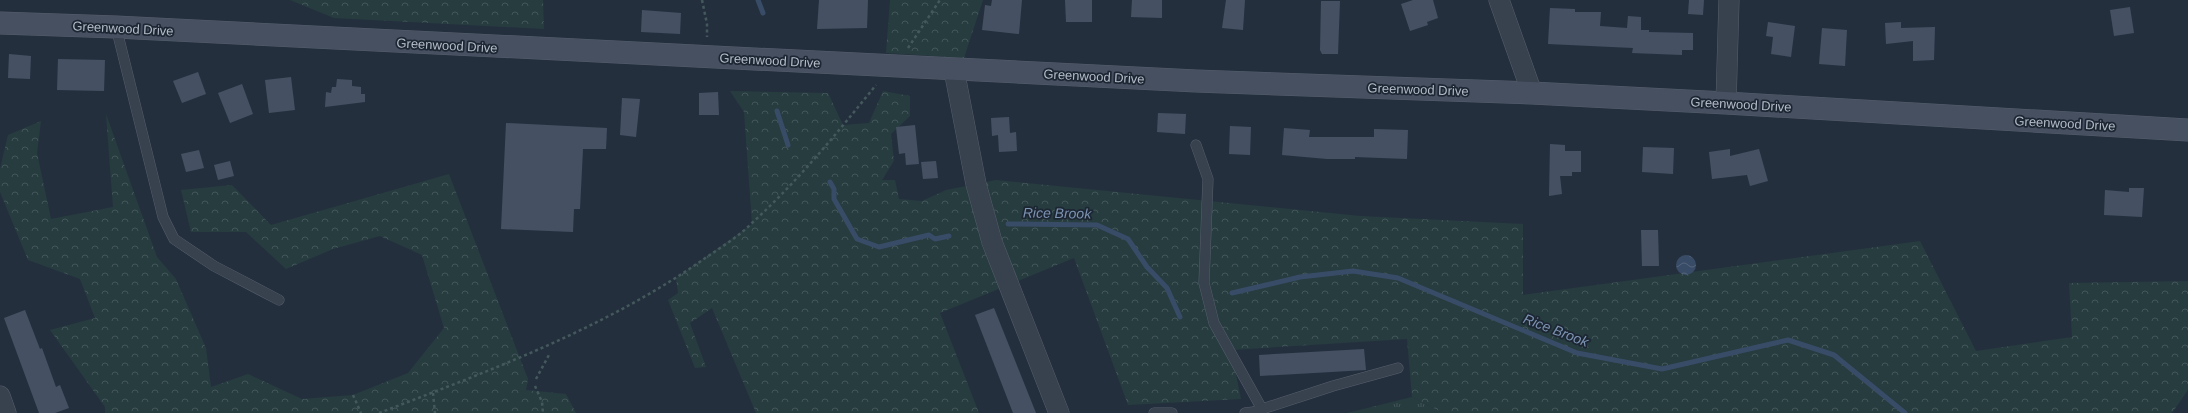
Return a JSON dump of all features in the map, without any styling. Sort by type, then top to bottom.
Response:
[{"type":"main road","name":"Greenwood Drive","points":[[0,23],[116,27],[1196,82],[1532,93],[2188,130]]},
{"type":"street","points":[[1499,0],[1532,93]]},
{"type":"street","points":[[1726,103],[1729,0]]},
{"type":"street","points":[[954,70],[976,184],[992,242],[1060,413]]},
{"type":"street","points":[[0,396],[6,413]]},
{"type":"lane","points":[[116,27],[163,217],[174,239],[214,266],[279,300]]},
{"type":"lane","points":[[1196,145],[1208,179],[1204,283],[1214,322],[1262,410]]},
{"type":"lane","points":[[1245,413],[1262,410],[1333,386],[1398,368]]},
{"type":"lane","points":[[1154,413],[1172,413]]},
{"type":"path","points":[[702,0],[706,24],[707,58]]},
{"type":"path","points":[[904,54],[940,0]]},
{"type":"path","points":[[379,413],[519,359],[648,296],[723,246],[752,224],[828,144],[878,83]]},
{"type":"path","points":[[536,378],[550,353]]},
{"type":"path","points":[[535,386],[542,402],[542,413]]},
{"type":"path","points":[[432,393],[435,413]]},
{"type":"path","points":[[353,395],[361,413]]},
{"type":"green space","points":[[290,0],[543,0],[544,29],[334,18]]},
{"type":"green space","points":[[890,0],[983,0],[964,58],[886,53]]},
{"type":"green space","points":[[730,91],[828,93],[843,125],[869,123],[883,91],[910,96],[910,116],[891,134],[894,161],[882,180],[895,180],[899,199],[922,201],[946,190],[996,180],[1360,216],[1523,224],[1523,295],[1920,241],[1976,351],[2072,337],[2069,283],[2188,281],[2188,390],[2172,413],[1443,413],[1412,397],[1407,339],[1231,350],[1241,399],[1128,405],[1074,258],[940,313],[979,413],[756,413],[712,308],[690,323],[706,367],[695,368],[668,300],[678,293],[676,278],[752,224],[744,112]]},
{"type":"green space","points":[[106,114],[157,257],[176,279],[206,348],[211,387],[248,374],[302,399],[353,395],[408,373],[444,328],[422,255],[380,236],[333,249],[286,269],[246,232],[191,232],[181,190],[232,185],[271,225],[449,174],[528,379],[526,390],[566,394],[576,413],[105,413],[105,407],[50,330],[95,318],[80,279],[28,260],[0,192],[0,169],[8,135],[41,121],[37,153],[51,219],[113,207]]},
{"type":"green space","points":[[1412,397],[1443,413],[1347,413]]},
{"type":"water","points":[[1686,255],[1693,258],[1696,265],[1693,272],[1686,275],[1679,272],[1676,265],[1679,258]]},
{"type":"building","points":[[819,0],[868,0],[867,28],[817,29]]},
{"type":"building","points":[[992,0],[1022,0],[1019,34],[982,30],[985,5],[991,6]]},
{"type":"building","points":[[1065,0],[1092,0],[1092,22],[1066,22]]},
{"type":"building","points":[[1132,0],[1162,0],[1162,18],[1131,17]]},
{"type":"building","points":[[1226,0],[1245,0],[1243,30],[1222,28]]},
{"type":"building","points":[[1413,0],[1433,0],[1438,18],[1427,22],[1428,25],[1410,31],[1401,4]]},
{"type":"building","points":[[1689,0],[1704,0],[1703,15],[1688,14]]},
{"type":"building","points":[[1321,1],[1340,1],[1338,54],[1322,54],[1320,50]]},
{"type":"building","points":[[2130,7],[2134,33],[2114,36],[2110,10]]},
{"type":"building","points":[[1550,8],[1575,9],[1575,12],[1601,12],[1600,26],[1627,28],[1628,16],[1641,17],[1641,30],[1649,30],[1649,32],[1693,33],[1693,50],[1682,50],[1682,55],[1632,53],[1633,48],[1548,44]]},
{"type":"building","points":[[642,10],[681,13],[680,34],[641,32]]},
{"type":"building","points":[[1768,22],[1795,26],[1791,57],[1771,54],[1773,37],[1766,36]]},
{"type":"building","points":[[1901,22],[1901,28],[1935,27],[1934,60],[1913,61],[1913,41],[1886,44],[1885,23]]},
{"type":"building","points":[[1822,28],[1847,30],[1845,66],[1819,64]]},
{"type":"building","points":[[9,54],[31,56],[30,79],[8,78]]},
{"type":"building","points":[[58,59],[105,60],[104,91],[57,90]]},
{"type":"building","points":[[198,72],[206,94],[182,103],[173,81]]},
{"type":"building","points":[[291,77],[295,110],[269,113],[265,80]]},
{"type":"building","points":[[337,79],[352,80],[352,86],[361,87],[361,94],[365,94],[365,102],[325,107],[326,92],[331,93],[332,87],[336,87]]},
{"type":"building","points":[[242,84],[253,114],[230,123],[218,93]]},
{"type":"building","points":[[718,92],[719,115],[699,115],[699,93]]},
{"type":"building","points":[[622,98],[640,99],[636,137],[620,135]]},
{"type":"building","points":[[1158,113],[1186,114],[1185,134],[1157,132]]},
{"type":"building","points":[[1009,117],[1010,133],[1016,132],[1017,151],[999,152],[998,135],[992,136],[991,118]]},
{"type":"building","points":[[506,123],[607,128],[606,149],[583,149],[580,209],[574,209],[573,232],[501,229]]},
{"type":"building","points":[[915,125],[919,164],[906,165],[905,153],[899,154],[896,127]]},
{"type":"building","points":[[1230,126],[1251,127],[1250,155],[1229,154]]},
{"type":"building","points":[[1284,128],[1310,130],[1309,137],[1374,137],[1374,129],[1408,130],[1407,159],[1355,157],[1355,159],[1327,159],[1282,155]]},
{"type":"building","points":[[1550,144],[1565,145],[1565,151],[1581,151],[1581,172],[1572,172],[1572,176],[1560,176],[1562,194],[1549,196]]},
{"type":"building","points":[[1643,147],[1674,148],[1673,174],[1642,172]]},
{"type":"building","points":[[1730,149],[1730,156],[1759,149],[1768,181],[1750,186],[1747,175],[1712,179],[1709,152]]},
{"type":"building","points":[[199,150],[204,168],[186,172],[181,154]]},
{"type":"building","points":[[230,161],[234,176],[218,180],[214,165]]},
{"type":"building","points":[[936,161],[938,178],[923,179],[921,162]]},
{"type":"building","points":[[2129,188],[2144,188],[2142,217],[2104,215],[2105,190],[2129,192]]},
{"type":"building","points":[[1641,230],[1658,230],[1659,266],[1642,266]]},
{"type":"building","points":[[994,308],[1036,413],[1013,413],[975,315]]},
{"type":"building","points":[[25,310],[40,349],[42,348],[56,387],[60,385],[69,408],[55,413],[39,413],[4,318]]},
{"type":"building","points":[[1364,349],[1366,370],[1260,376],[1259,355]]},
{"type":"waterway","name":"Rice Brook","points":[[758,0],[763,13]]},
{"type":"waterway","name":"Rice Brook","points":[[777,111],[788,145]]},
{"type":"waterway","name":"Rice Brook","points":[[830,182],[834,189],[834,199],[857,239],[879,247],[929,235],[935,239],[949,236]]},
{"type":"waterway","name":"Rice Brook","points":[[1008,224],[1097,225],[1128,239],[1147,267],[1167,288],[1180,317]]},
{"type":"waterway","name":"Rice Brook","points":[[1232,293],[1300,277],[1353,271],[1398,278],[1577,353],[1662,369],[1788,340],[1834,355],[1905,413]]}]
